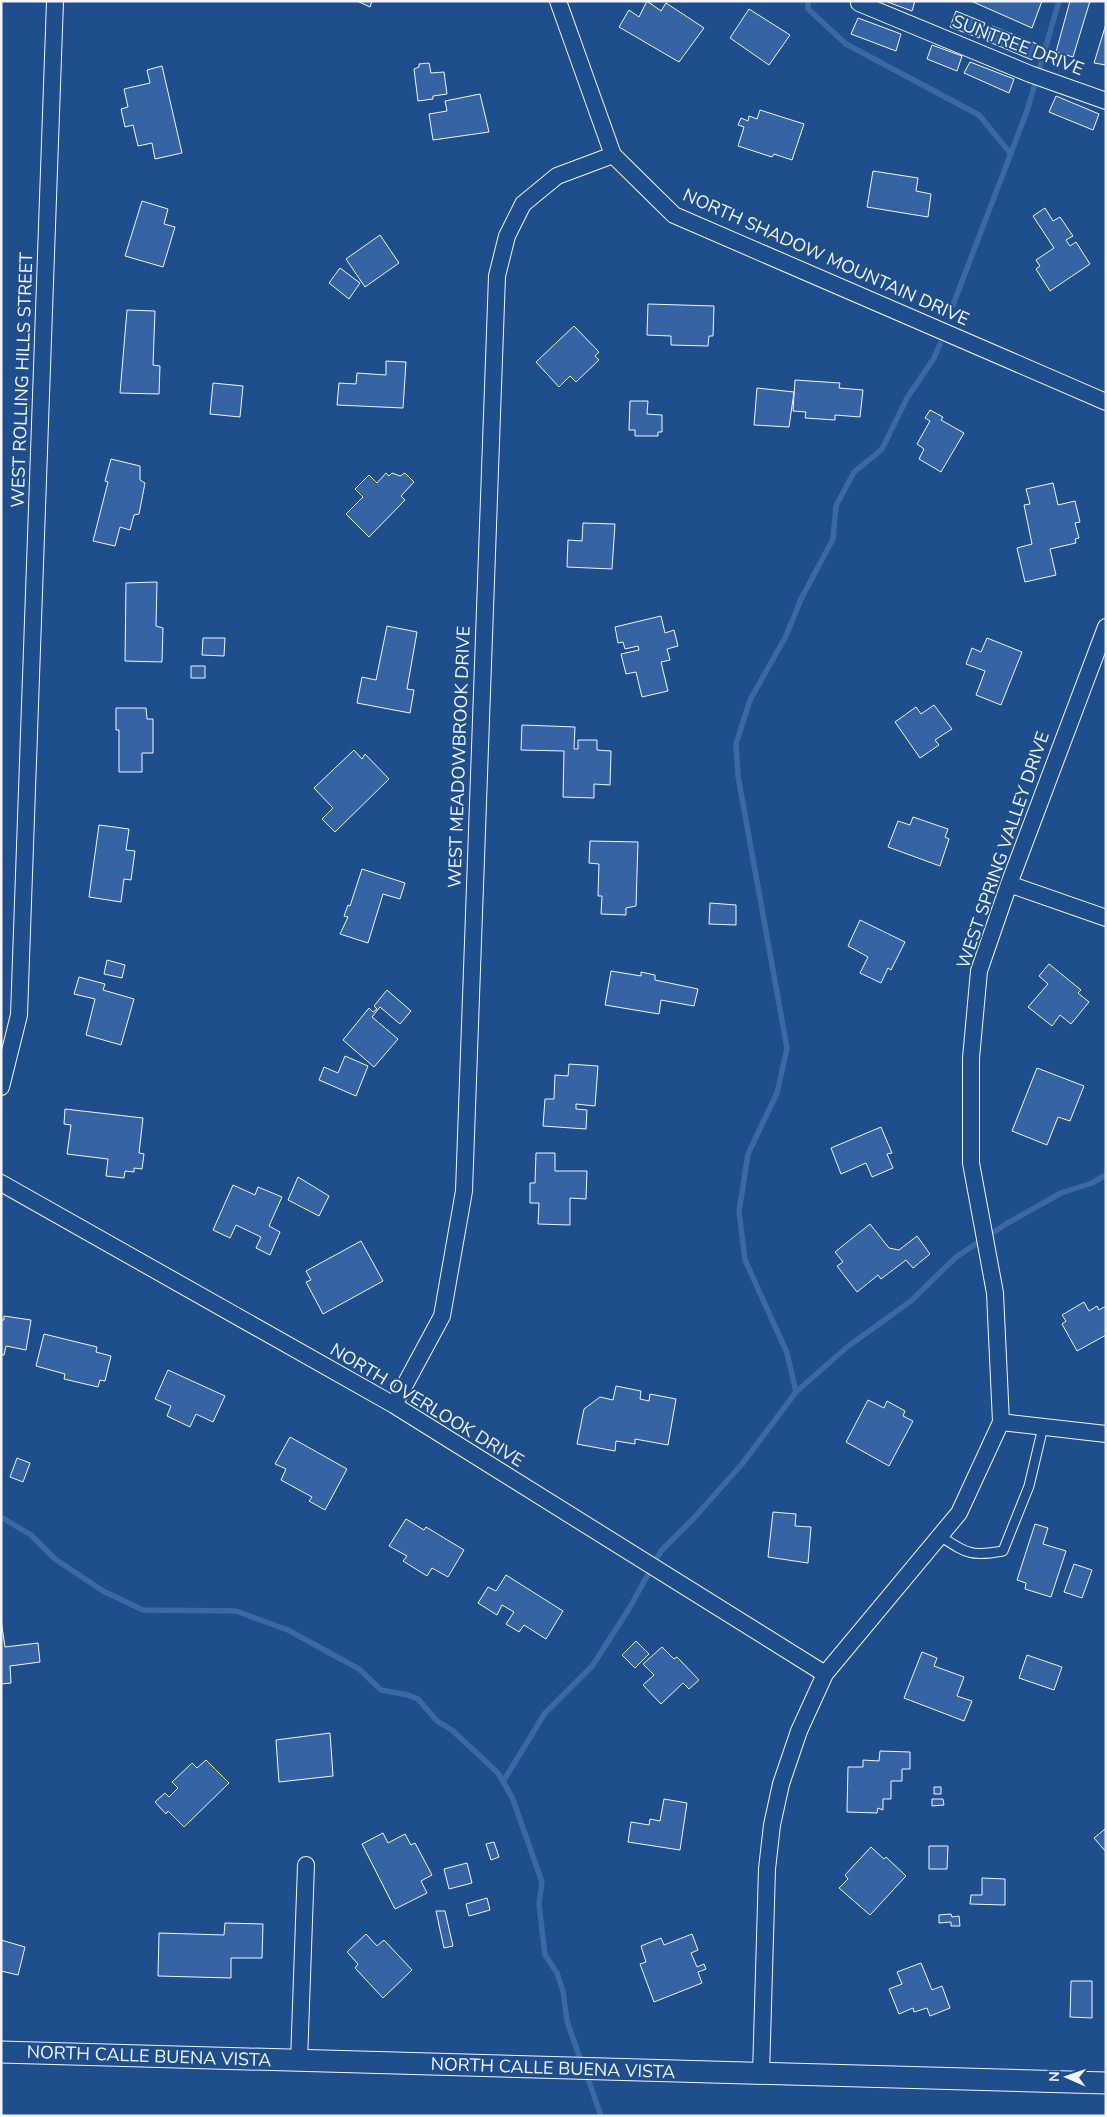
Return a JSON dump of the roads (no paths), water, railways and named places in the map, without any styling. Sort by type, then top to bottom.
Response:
[{"type":"street","name":"WEST ROLLING HILLS STREET","points":[[1,1087],[19,1015],[55,1]]},
{"type":"street","name":"NORTH SHADOW MOUNTAIN DRIVE","points":[[558,1],[613,155],[674,215],[1106,402]]},
{"type":"street","name":"SUNTREE DRIVE","points":[[859,3],[1030,74],[1048,78],[1106,101]]},
{"type":"street","name":"WEST MEADOWBROOK DRIVE","points":[[394,1405],[442,1316],[464,1191],[497,276],[507,236],[523,204],[557,176],[613,155]]},
{"type":"street","name":"WEST SPRING VALLEY DRIVE","points":[[761,2074],[767,1869],[772,1825],[781,1784],[799,1731],[825,1674],[959,1513],[1001,1422],[995,1293],[971,1164],[971,1058],[978,971],[1106,627]]},
{"type":"street","points":[[1009,884],[1106,918]]},
{"type":"street","name":"NORTH OVERLOOK DRIVE","points":[[1,1183],[394,1405],[825,1674]]},
{"type":"street","points":[[1001,1422],[1106,1434]]},
{"type":"street","points":[[299,2061],[306,1865]]},
{"type":"street","name":"NORTH CALLE BUENA VISTA","points":[[1,2052],[1106,2083]]},
{"type":"lane","points":[[940,1536],[968,1554],[986,1554],[1003,1551],[1029,1486],[1043,1427]]},
{"type":"waterway","points":[[808,1],[808,9],[846,44],[979,115],[1011,154]]},
{"type":"waterway","points":[[953,305],[1027,111],[1059,1]]},
{"type":"waterway","points":[[796,1392],[787,1353],[745,1260],[739,1211],[748,1154],[777,1093],[787,1048],[738,776],[736,744],[750,700],[786,636],[801,599],[833,539],[836,506],[854,472],[882,449],[907,398],[934,358],[940,344]]},
{"type":"waterway","points":[[504,1780],[545,1713],[593,1665],[630,1607],[661,1551],[694,1518],[742,1464],[796,1392],[847,1347],[911,1301],[956,1257],[1006,1224],[1061,1193],[1092,1183],[1106,1175]]},
{"type":"waterway","points":[[1,1517],[31,1535],[55,1559],[103,1591],[143,1610],[236,1611],[288,1630],[359,1669],[381,1690],[408,1695],[418,1699],[437,1721],[452,1730],[498,1773],[512,1797],[542,1882],[539,1904],[545,1955],[557,1973],[563,1991],[567,2021],[582,2064]]},
{"type":"waterway","points":[[586,2073],[601,2116]]}]
